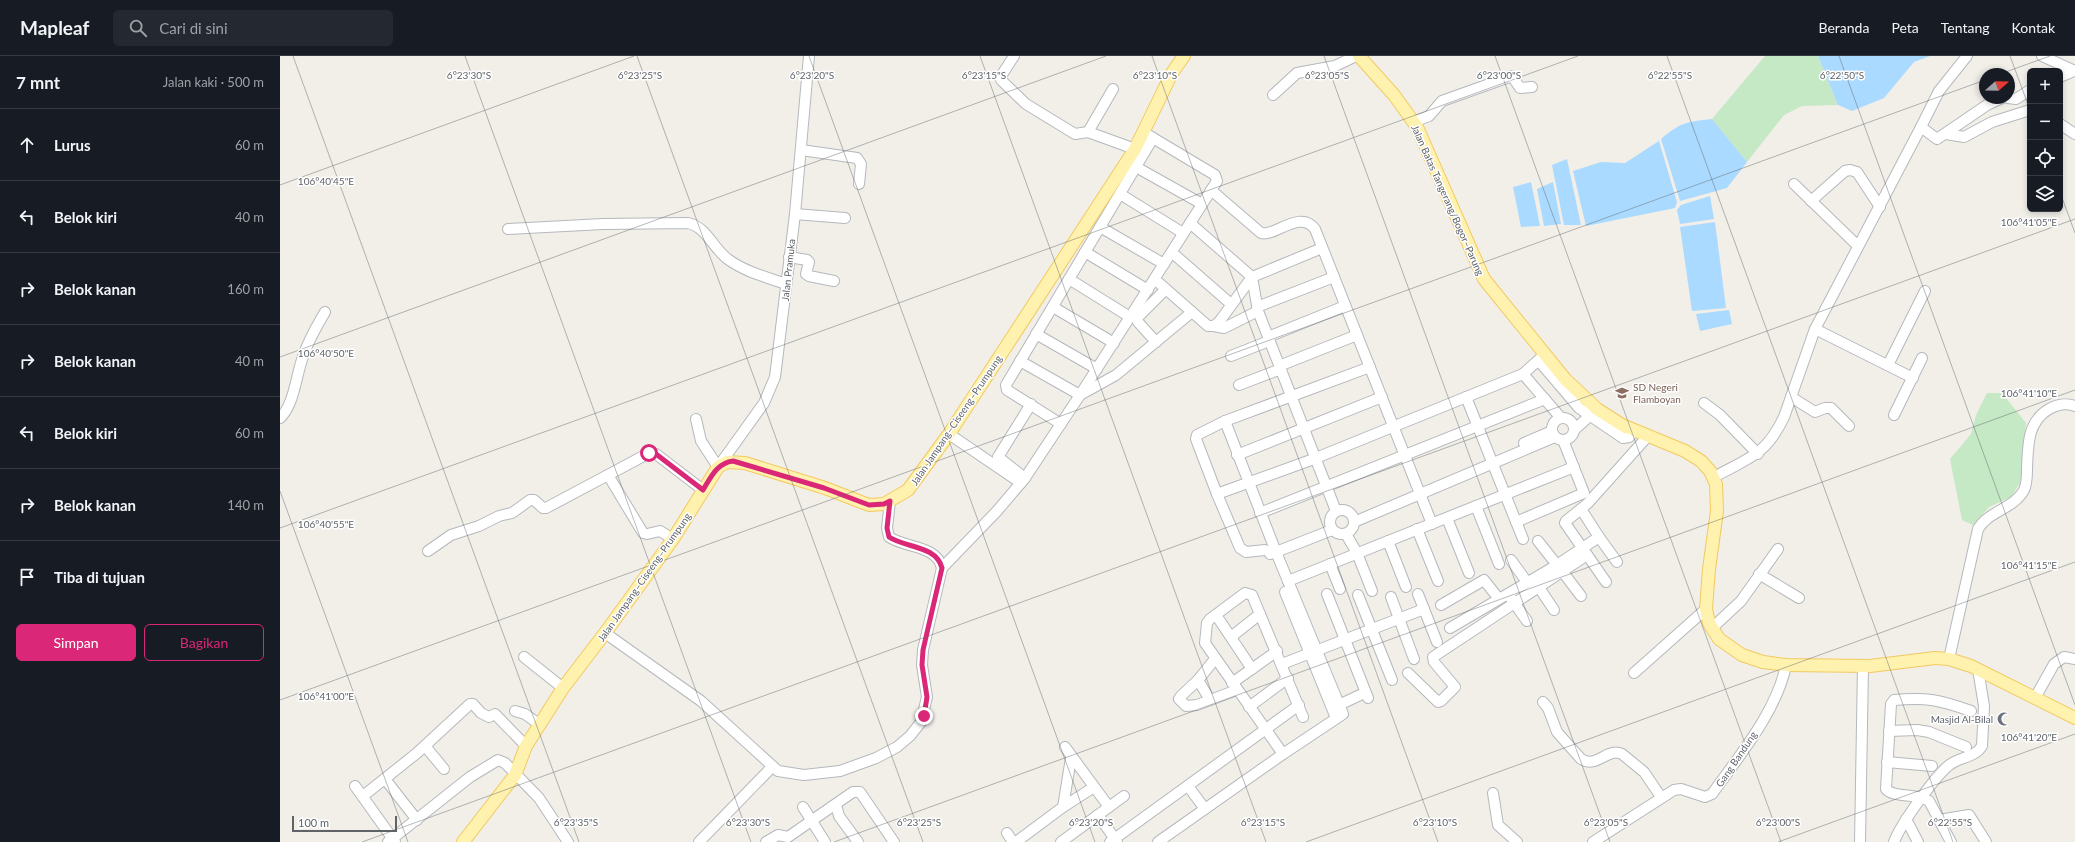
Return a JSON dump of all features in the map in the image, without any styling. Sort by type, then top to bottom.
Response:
[{"type":"main road","name":"Jalan Jampang–Ciseeng–Prumpung","points":[[462,842],[516,775],[526,746],[563,688],[673,539],[718,467],[727,462],[733,461],[824,488],[869,505],[884,504],[890,501],[908,490],[917,481],[1135,149],[1148,135],[1172,74],[1184,56]]},
{"type":"main road","name":"Jalan Batas Tangerang/Bogor–Parung","points":[[1357,56],[1394,95],[1413,122],[1484,279],[1542,358],[1565,379],[1583,404],[1594,413],[1692,455],[1706,466],[1714,477]]},
{"type":"main road","points":[[1714,477],[1718,498],[1706,609],[1712,628],[1719,640],[1742,655],[1763,662],[1786,665],[1866,666],[1935,658],[1948,659],[1978,669],[2075,718]]},
{"type":"street","name":"Jalan Pramuka","points":[[718,467],[764,403],[775,377],[795,214],[809,56]]},
{"type":"street","points":[[1014,56],[1001,76],[1002,83],[1026,104],[1075,134],[1088,132],[1135,149]]},
{"type":"street","points":[[1273,95],[1297,73],[1335,66],[1357,56]]},
{"type":"street","points":[[1714,477],[1758,454],[1771,441],[1778,430],[1815,329],[1880,207],[1938,91],[1967,56]]},
{"type":"street","points":[[2042,56],[2074,71]]},
{"type":"street","points":[[2063,76],[2074,71]]},
{"type":"street","points":[[1413,122],[1429,116],[1442,101],[1512,76],[1520,88],[1532,87]]},
{"type":"street","points":[[1088,132],[1113,89]]},
{"type":"street","points":[[2015,99],[2027,92]]},
{"type":"street","points":[[1921,127],[1937,139],[1989,104]]},
{"type":"street","points":[[1946,134],[1964,137],[1992,122],[2027,111]]},
{"type":"street","points":[[2063,126],[2075,134]]},
{"type":"street","points":[[605,633],[700,701],[772,767],[784,772],[804,775],[844,770],[876,758],[897,746],[910,736],[924,716],[927,697],[922,665],[923,650],[942,568],[997,511],[1023,480],[1061,424],[1114,343],[1217,181],[1215,175],[1148,135],[1136,167],[1020,361],[1006,388],[1061,424]]},
{"type":"street","points":[[801,150],[857,158],[861,164],[859,184]]},
{"type":"street","points":[[1136,167],[1202,204]]},
{"type":"street","points":[[1811,201],[1845,171],[1850,170],[1857,172],[1880,207]]},
{"type":"street","points":[[1794,184],[1858,246]]},
{"type":"street","points":[[1211,190],[1261,233],[1267,234],[1296,222],[1309,224],[1315,229],[1432,524]]},
{"type":"street","points":[[1120,194],[1183,233]]},
{"type":"street","points":[[795,214],[845,218]]},
{"type":"street","points":[[508,230],[603,224],[688,223],[700,228],[717,251],[728,260],[745,270],[786,284]]},
{"type":"street","points":[[1190,223],[1252,276],[1257,309],[1336,511]]},
{"type":"street","points":[[1100,227],[1164,264]]},
{"type":"street","points":[[1214,326],[1219,322],[1252,276],[1322,248]]},
{"type":"street","points":[[1085,252],[1148,290]]},
{"type":"street","points":[[1176,256],[1231,304]]},
{"type":"street","points":[[789,257],[807,260],[809,262],[806,274],[809,276],[834,281]]},
{"type":"street","points":[[1156,342],[1138,322],[1137,318],[1162,286],[1208,326],[1220,328],[1227,326],[1257,309],[1334,277]]},
{"type":"street","points":[[1069,279],[1130,317]]},
{"type":"street","points":[[1888,365],[1925,291]]},
{"type":"street","points":[[1230,356],[1345,306]]},
{"type":"street","points":[[1053,307],[1114,343]]},
{"type":"street","points":[[280,418],[290,404],[303,355],[312,332],[325,312]]},
{"type":"street","points":[[1080,395],[1116,375],[1192,312]]},
{"type":"street","points":[[1815,329],[1913,378]]},
{"type":"street","points":[[1036,334],[1097,369]]},
{"type":"street","points":[[1240,385],[1357,335]]},
{"type":"street","points":[[1217,494],[1316,457],[1523,374],[1542,358]]},
{"type":"street","points":[[1894,415],[1922,358]]},
{"type":"street","points":[[1020,361],[1080,395]]},
{"type":"street","points":[[1331,527],[1270,550],[1246,552],[1240,548],[1196,439],[1199,432],[1225,421],[1292,398],[1370,366]]},
{"type":"street","points":[[1523,374],[1545,399],[1564,418],[1572,423],[1574,430]]},
{"type":"street","points":[[1237,455],[1382,397]]},
{"type":"street","points":[[1466,397],[1523,540]]},
{"type":"street","points":[[1790,398],[1815,412],[1827,407],[1831,408],[1849,426]]},
{"type":"street","points":[[1260,513],[1545,399]]},
{"type":"street","points":[[1704,403],[1720,415],[1758,454]]},
{"type":"street","points":[[1023,480],[998,457],[1031,404]]},
{"type":"street","points":[[1516,522],[1584,493],[1574,467],[1556,436],[1554,422],[1564,418],[1583,404]]},
{"type":"street","points":[[1948,659],[1978,529],[1983,520],[2006,507],[2019,497],[2024,490],[2029,440],[2034,422],[2039,416],[2054,406],[2069,404],[2075,406]]},
{"type":"street","points":[[1353,519],[1556,436],[1570,437],[1574,430],[1594,413]]},
{"type":"street","points":[[696,420],[701,441],[718,467]]},
{"type":"street","points":[[1158,842],[1283,754],[1343,714],[1313,652],[1270,550],[1260,513],[1225,421]]},
{"type":"street","points":[[949,434],[1023,480]]},
{"type":"street","points":[[1606,582],[1565,523],[1588,503],[1648,436]]},
{"type":"street","points":[[428,551],[445,538],[479,526],[499,516],[512,513],[530,500],[534,500],[546,508],[649,453],[656,454],[703,490]]},
{"type":"street","points":[[1288,581],[1574,467]]},
{"type":"street","points":[[608,475],[643,533],[647,534],[660,531],[673,539]]},
{"type":"street","points":[[890,501],[887,528],[889,537],[902,544],[928,551],[939,561],[942,568]]},
{"type":"street","points":[[1476,506],[1498,564]]},
{"type":"street","points":[[1581,509],[1617,562]]},
{"type":"street","points":[[1345,510],[1353,519],[1350,531],[1346,534],[1336,533],[1331,527],[1332,514],[1336,511],[1345,510]]},
{"type":"street","points":[[1447,518],[1469,572]]},
{"type":"street","points":[[1418,529],[1438,581]]},
{"type":"street","points":[[1346,534],[1357,553],[1372,591]]},
{"type":"street","points":[[1450,628],[1506,598],[1538,586],[1560,568],[1584,552],[1599,537]]},
{"type":"street","points":[[1388,541],[1406,587]]},
{"type":"street","points":[[1538,541],[1581,596]]},
{"type":"street","points":[[1712,628],[1741,601],[1778,549]]},
{"type":"street","points":[[1270,550],[1288,581],[1336,718]]},
{"type":"street","points":[[1511,560],[1527,582]]},
{"type":"street","points":[[1330,564],[1340,589]]},
{"type":"street","points":[[1408,673],[1438,702],[1441,701],[1454,687],[1434,662],[1433,657],[1527,582],[1560,568]]},
{"type":"street","points":[[1759,574],[1799,598]]},
{"type":"street","points":[[1441,605],[1484,580],[1506,598],[1527,621]]},
{"type":"street","points":[[1538,586],[1554,610]]},
{"type":"street","points":[[1283,754],[1214,659],[1205,643],[1207,623],[1248,593],[1252,595],[1277,651],[1303,717]]},
{"type":"street","points":[[1327,594],[1345,640],[1364,696],[1339,705]]},
{"type":"street","points":[[1418,594],[1437,642]]},
{"type":"street","points":[[1358,595],[1392,680]]},
{"type":"street","points":[[1391,597],[1414,659]]},
{"type":"street","points":[[1282,664],[1424,609]]},
{"type":"street","points":[[1634,673],[1706,609]]},
{"type":"street","points":[[1231,637],[1260,614]]},
{"type":"street","points":[[1216,615],[1252,669]]},
{"type":"street","points":[[1251,621],[1272,641]]},
{"type":"street","points":[[1214,659],[1198,680],[1179,699],[1186,706],[1197,705],[1210,700],[1234,686],[1252,669],[1277,651]]},
{"type":"street","points":[[524,657],[563,688]]},
{"type":"street","points":[[2035,698],[2054,664],[2064,657],[2075,659]]},
{"type":"street","name":"Gang Bandung","points":[[1593,842],[1677,788],[1705,797],[1712,794],[1747,745],[1773,703],[1783,682],[1786,665]]},
{"type":"street","points":[[1860,842],[1866,666]]},
{"type":"street","points":[[1866,666],[1867,842]]},
{"type":"street","points":[[1894,842],[1906,819],[1949,765],[1975,753],[1983,744],[1984,706],[1978,669]]},
{"type":"street","points":[[1249,706],[1288,678]]},
{"type":"street","points":[[1198,680],[1210,700]]},
{"type":"street","points":[[1951,842],[1928,801],[1923,797],[1888,792],[1886,789],[1891,704],[1894,700],[1933,699],[1971,711]]},
{"type":"street","points":[[1543,702],[1548,708],[1557,732],[1581,759],[1586,762],[1594,762],[1615,752],[1622,754],[1644,772],[1661,797]]},
{"type":"street","points":[[363,796],[425,746],[470,704],[473,704],[481,713],[489,717],[495,714],[526,746]]},
{"type":"street","points":[[1098,815],[1114,841],[1299,705]]},
{"type":"street","points":[[515,711],[525,714],[540,725]]},
{"type":"street","points":[[1889,732],[1917,730],[1929,732],[1966,747]]},
{"type":"street","points":[[425,746],[444,769]]},
{"type":"street","points":[[1065,747],[1071,758],[1109,807]]},
{"type":"street","points":[[1063,807],[1071,758]]},
{"type":"street","points":[[355,786],[392,841],[494,761],[502,760],[548,809],[568,842]]},
{"type":"street","points":[[1887,762],[1932,766]]},
{"type":"street","points":[[699,842],[772,767]]},
{"type":"street","points":[[385,779],[417,820]]},
{"type":"street","points":[[1188,786],[1205,809]]},
{"type":"street","points":[[1016,842],[1063,807],[1094,787]]},
{"type":"street","points":[[766,842],[778,835],[790,839],[853,792],[860,792],[894,842]]},
{"type":"street","points":[[1493,793],[1498,826],[1517,842]]},
{"type":"street","points":[[1061,842],[1124,796]]},
{"type":"street","points":[[836,805],[840,816],[858,842]]},
{"type":"street","points":[[803,807],[811,822],[825,842]]},
{"type":"street","points":[[1939,820],[1970,815],[1986,842]]},
{"type":"street","points":[[1906,819],[1918,842]]},
{"type":"street","points":[[1007,833],[1013,842]]},
{"type":"green space","points":[[1765,56],[1818,56],[1838,105],[1802,106],[1784,115],[1747,162],[1712,119]]},
{"type":"green space","points":[[1987,393],[2002,393],[2026,423],[2021,481],[2011,497],[1989,507],[1973,525],[1962,520],[1950,459],[1971,434],[1976,415]]},
{"type":"water","points":[[1818,56],[1930,56],[1914,62],[1884,98],[1852,111],[1838,105]]},
{"type":"water","points":[[1712,119],[1747,162],[1727,188],[1680,201],[1661,139],[1674,129],[1684,124]]},
{"type":"water","points":[[1659,141],[1677,202],[1675,208],[1586,226],[1573,171],[1601,162],[1625,163]]},
{"type":"water","points":[[1567,159],[1581,225],[1564,225],[1552,165]]},
{"type":"water","points":[[1531,182],[1540,226],[1521,227],[1513,187]]},
{"type":"water","points":[[1553,182],[1561,224],[1544,226],[1537,189]]},
{"type":"water","points":[[1710,196],[1714,219],[1680,224],[1677,210],[1681,205]]},
{"type":"water","points":[[1715,222],[1726,308],[1692,311],[1680,227]]},
{"type":"water","points":[[1729,310],[1732,324],[1700,331],[1696,314]]},
{"type":"place","name":"SD Negeri Flamboyan","points":[[1622,393]]},
{"type":"place","name":"Masjid Al-Bilal","points":[[2004,719]]},
{"type":"route","points":[[649,453],[656,454],[703,490],[718,467],[727,462],[733,461],[745,463],[824,488],[869,505],[884,504],[890,501],[887,535],[894,541],[928,551],[941,563],[942,568],[939,576],[934,608],[925,635],[923,650],[922,665],[927,697],[924,716]]}]
